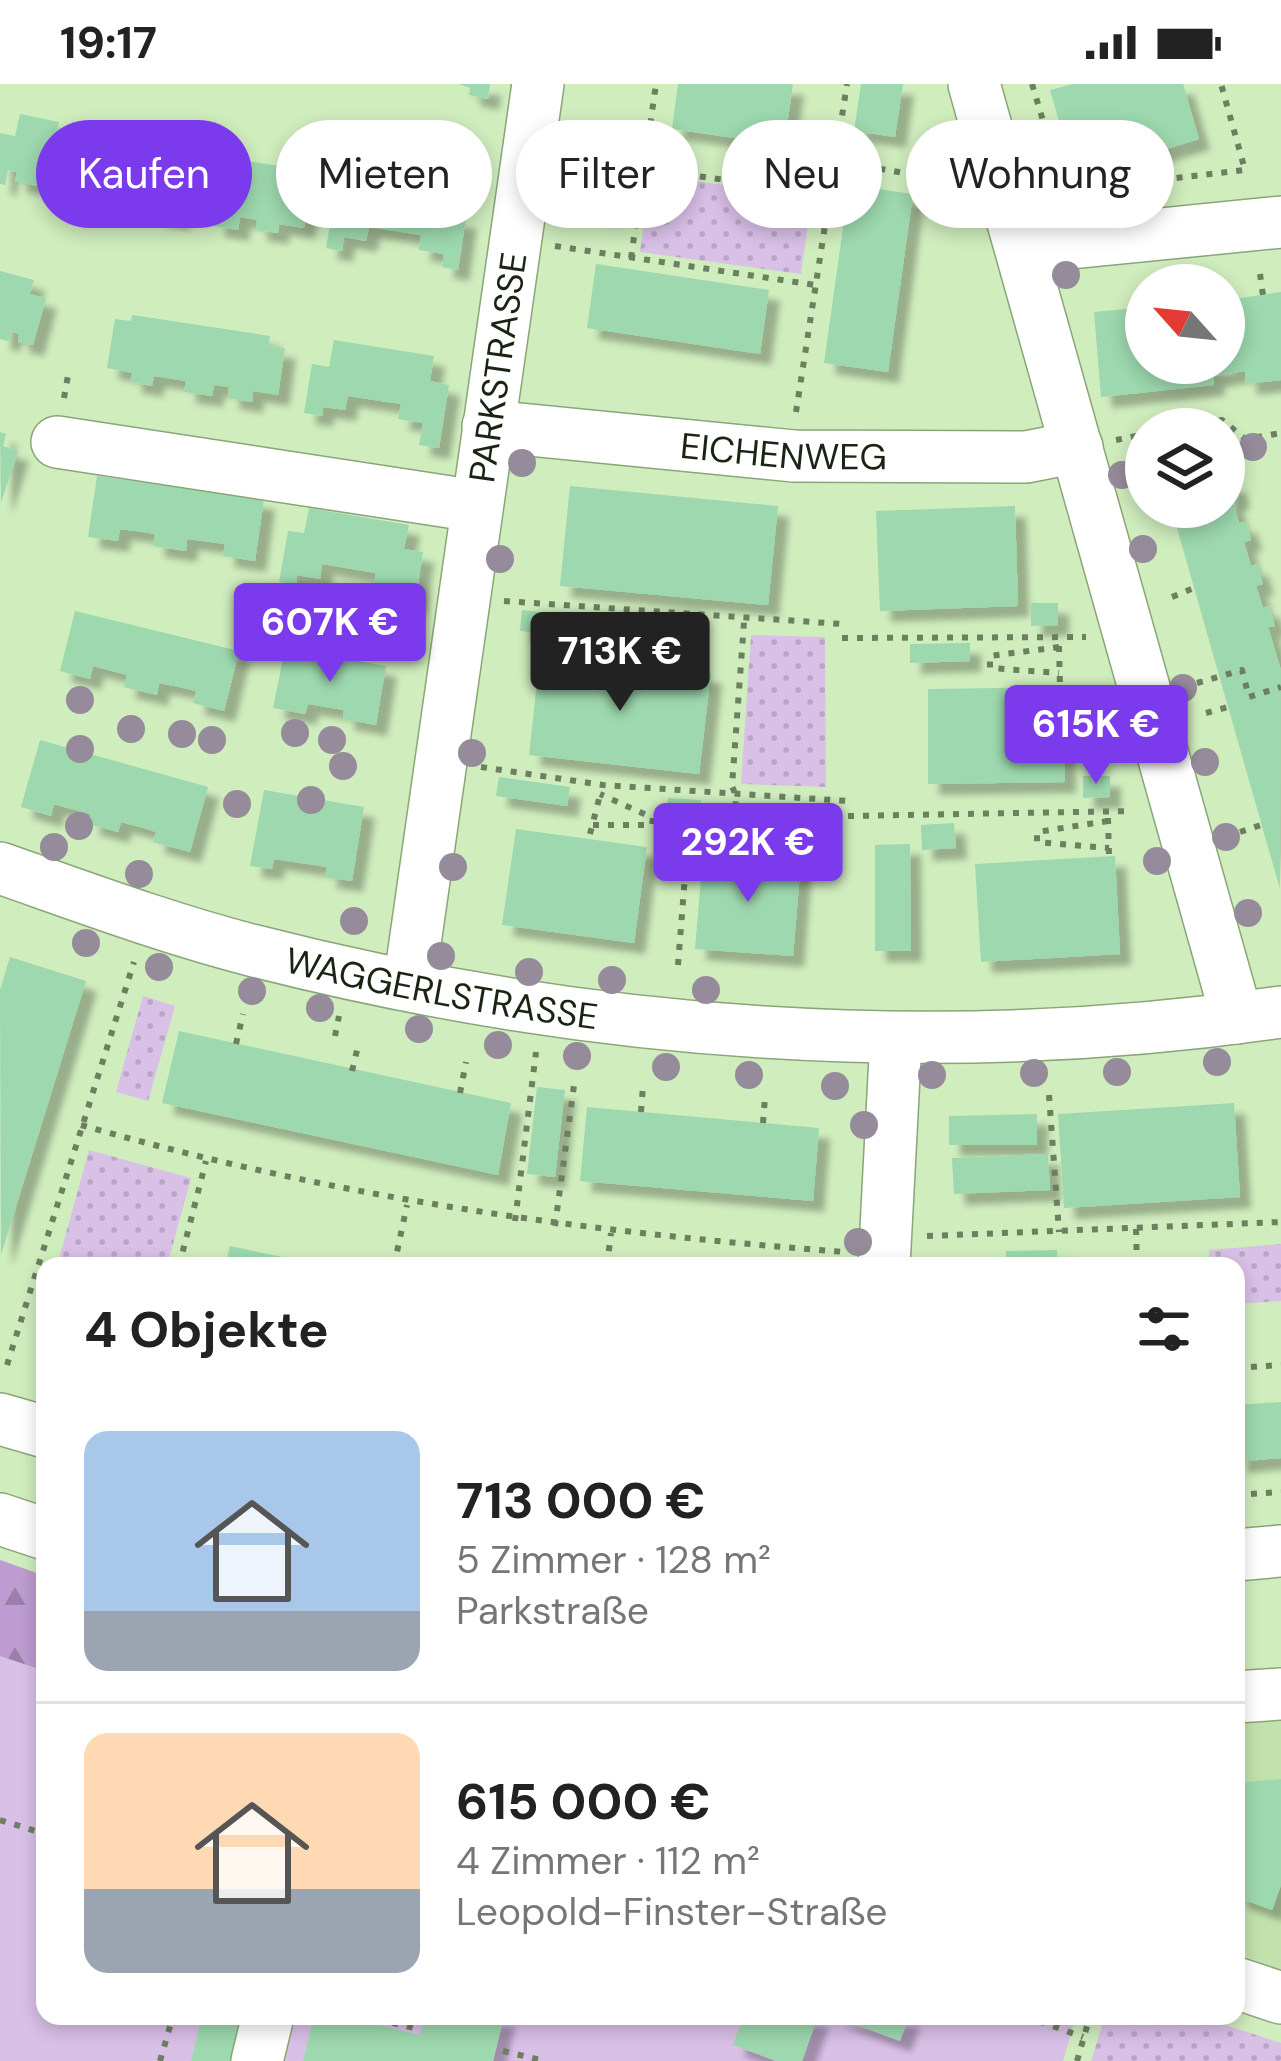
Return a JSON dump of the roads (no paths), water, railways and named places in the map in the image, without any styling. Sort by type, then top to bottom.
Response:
[{"type":"street","name":"PARKSTRASSE","points":[[409,985],[538,84]]},
{"type":"street","points":[[974,84],[1180,809],[1259,1015]]},
{"type":"street","points":[[1021,248],[1281,222]]},
{"type":"street","name":"PARKSTRASSE","points":[[60,420],[281,476],[476,506]]},
{"type":"street","name":"EICHENWEG","points":[[488,426],[794,456],[1026,458],[1078,446]]},
{"type":"street","name":"WAGGERLSTRASSE","points":[[0,868],[248,949],[409,985],[695,1026],[896,1038],[1078,1033],[1259,1015]]},
{"type":"street","points":[[896,1038],[898,1252]]},
{"type":"street","points":[[0,1419],[36,1429]]},
{"type":"street","points":[[0,1519],[36,1531]]},
{"type":"street","points":[[1245,1554],[1281,1550]]},
{"type":"street","points":[[1245,1696],[1281,1694]]},
{"type":"street","points":[[1245,1987],[1281,1999]]},
{"type":"street","points":[[257,2061],[266,2025]]}]
